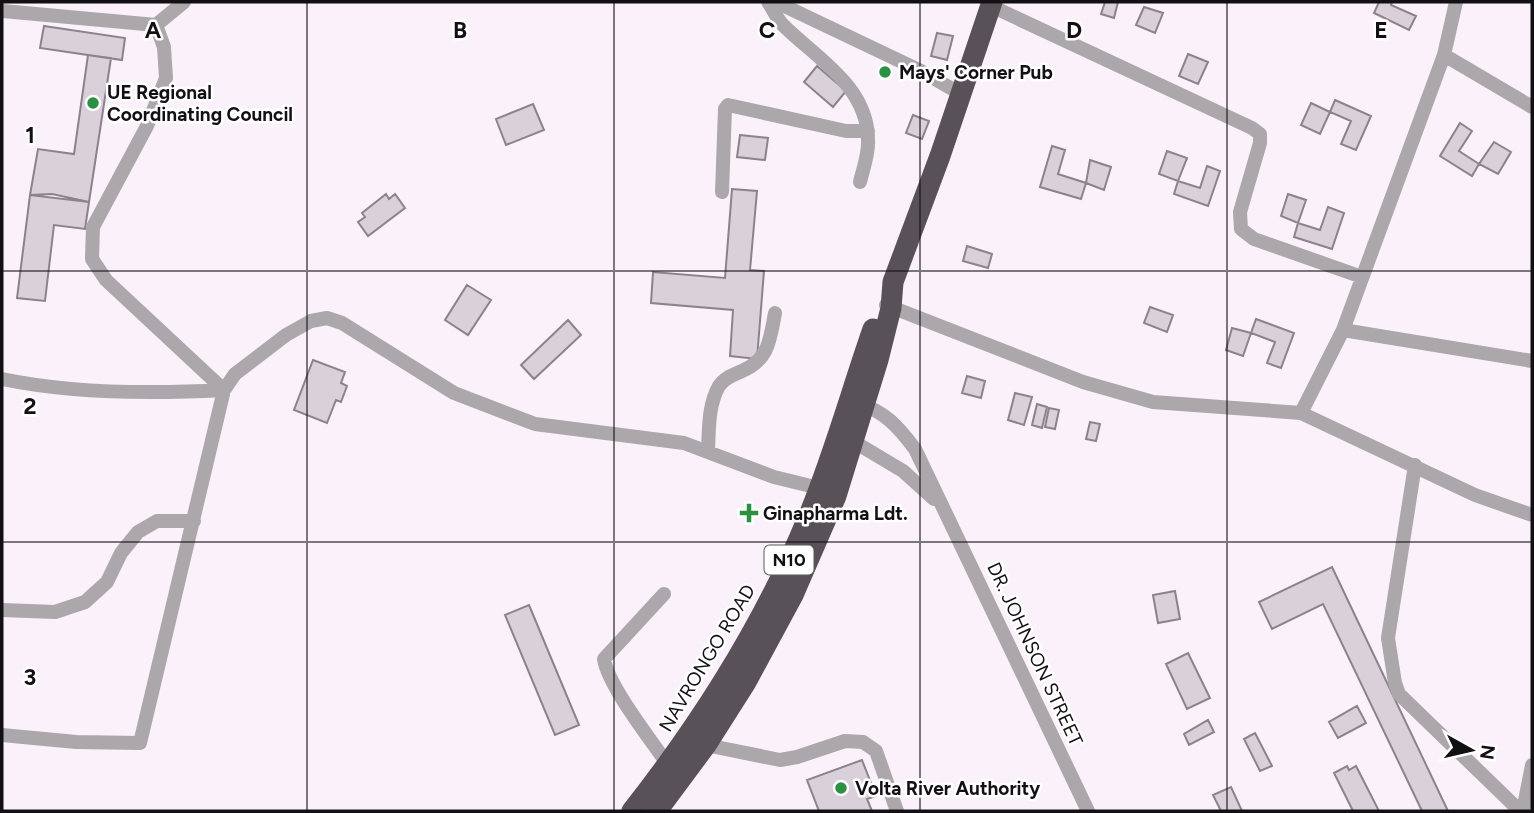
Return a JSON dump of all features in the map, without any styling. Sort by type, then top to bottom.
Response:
[{"type":"highway","name":"N10","points":[[961,94],[992,4]]},
{"type":"highway","name":"NAVRONGO ROAD","points":[[632,811],[668,765],[696,742],[746,682],[793,595],[836,496],[846,438],[893,282],[961,94]]},
{"type":"highway","name":"NAVRONGO ROAD","points":[[657,811],[757,625],[846,438]]},
{"type":"street","points":[[3,11],[156,25],[184,2]]},
{"type":"street","points":[[768,2],[781,23],[837,71],[862,107],[869,144],[860,183]]},
{"type":"street","points":[[776,2],[921,71],[961,94]]},
{"type":"street","points":[[1301,413],[1343,330],[1444,55],[1455,2]]},
{"type":"street","points":[[992,4],[1252,128],[1260,134],[1260,143],[1240,212],[1241,229],[1254,239],[1362,277]]},
{"type":"street","points":[[156,25],[164,47],[166,78],[147,126],[93,227],[92,259],[106,281],[225,390]]},
{"type":"street","points":[[1444,55],[1532,107]]},
{"type":"street","points":[[722,192],[727,105],[733,104],[846,131],[868,131]]},
{"type":"street","points":[[886,305],[1083,382],[1153,402],[1301,413],[1475,495],[1532,515]]},
{"type":"street","points":[[708,451],[711,407],[720,385],[727,378],[752,367],[769,347],[775,313]]},
{"type":"street","points":[[2,735],[76,742],[140,743],[225,390],[235,374],[286,335],[311,321],[327,318],[342,323],[454,393],[535,424],[684,443],[774,477],[820,488]]},
{"type":"street","points":[[1343,330],[1532,361]]},
{"type":"street","points":[[2,379],[43,387],[178,393],[225,390]]},
{"type":"street","name":"DR. JOHNSON STREET","points":[[857,402],[873,408],[894,422],[915,449],[1088,811]]},
{"type":"street","name":"DR. JOHNSON STREET","points":[[846,438],[915,479],[947,513]]},
{"type":"street","points":[[1415,465],[1388,638],[1399,694],[1521,811],[1530,783],[1532,765]]},
{"type":"street","points":[[2,610],[55,612],[85,602],[107,582],[121,553],[138,532],[157,521],[194,521]]},
{"type":"street","points":[[664,594],[604,659],[606,668],[630,710],[668,765]]},
{"type":"street","points":[[696,742],[780,760],[845,741],[863,742],[876,751],[897,811]]},
{"type":"building","points":[[1105,2],[1118,2],[1114,18],[1101,14]]},
{"type":"building","points":[[1379,2],[1392,2],[1391,5],[1416,16],[1409,30],[1374,13]]},
{"type":"building","points":[[1144,7],[1163,13],[1155,33],[1136,25]]},
{"type":"building","name":"UE Regional Coordinating Council","points":[[44,26],[125,38],[122,60],[40,48]]},
{"type":"building","points":[[937,33],[953,36],[947,60],[931,56]]},
{"type":"building","points":[[1188,54],[1208,62],[1198,84],[1179,76]]},
{"type":"building","name":"UE Regional Coordinating Council","points":[[88,55],[111,58],[89,202],[52,194],[30,195],[38,149],[74,154]]},
{"type":"building","points":[[817,66],[846,91],[833,107],[804,82]]},
{"type":"building","points":[[1335,100],[1371,116],[1356,150],[1341,144],[1351,121],[1330,112]]},
{"type":"building","points":[[1311,103],[1330,112],[1320,134],[1301,125]]},
{"type":"building","points":[[533,104],[544,130],[506,145],[496,119]]},
{"type":"building","points":[[913,115],[929,121],[922,139],[906,133]]},
{"type":"building","points":[[1460,123],[1472,131],[1459,151],[1479,164],[1472,176],[1440,156]]},
{"type":"building","points":[[740,135],[768,138],[765,160],[737,157]]},
{"type":"building","points":[[1494,142],[1511,152],[1498,174],[1479,164]]},
{"type":"building","points":[[1052,146],[1065,150],[1058,174],[1086,183],[1081,199],[1040,187]]},
{"type":"building","points":[[1167,151],[1187,158],[1178,181],[1159,174]]},
{"type":"building","points":[[1090,160],[1111,167],[1104,190],[1086,183]]},
{"type":"building","points":[[1207,166],[1220,171],[1208,206],[1174,194],[1178,181],[1200,188]]},
{"type":"building","points":[[732,189],[757,191],[750,270],[764,271],[757,359],[730,356],[733,310],[651,303],[653,272],[725,278]]},
{"type":"building","points":[[386,194],[389,199],[395,194],[405,208],[368,236],[358,222],[365,217],[362,213]]},
{"type":"building","points":[[1288,194],[1306,200],[1298,223],[1281,216]]},
{"type":"building","points":[[30,195],[89,202],[85,229],[54,225],[45,301],[17,298]]},
{"type":"building","points":[[1328,207],[1344,213],[1332,249],[1294,237],[1298,223],[1320,230]]},
{"type":"building","points":[[967,246],[992,254],[988,268],[963,261]]},
{"type":"building","points":[[467,285],[491,300],[468,335],[445,320]]},
{"type":"building","points":[[1150,307],[1173,315],[1167,332],[1144,323]]},
{"type":"building","points":[[1256,319],[1294,333],[1281,368],[1267,363],[1275,342],[1251,333]]},
{"type":"building","points":[[568,320],[581,335],[534,379],[521,365]]},
{"type":"building","points":[[1232,328],[1251,333],[1243,356],[1226,350]]},
{"type":"building","points":[[313,360],[345,372],[341,383],[347,386],[341,402],[336,400],[327,423],[294,410]]},
{"type":"building","points":[[967,376],[985,381],[981,398],[962,393]]},
{"type":"building","points":[[1015,393],[1032,397],[1024,425],[1008,420]]},
{"type":"building","points":[[1037,404],[1047,407],[1042,428],[1032,425]]},
{"type":"building","points":[[1049,408],[1059,410],[1055,429],[1045,427]]},
{"type":"building","points":[[1090,422],[1100,424],[1096,441],[1086,439]]},
{"type":"building","points":[[1332,567],[1448,811],[1422,811],[1323,604],[1272,629],[1259,602]]},
{"type":"building","points":[[1175,591],[1180,619],[1158,623],[1153,595]]},
{"type":"building","points":[[529,605],[579,725],[555,735],[505,615]]},
{"type":"building","points":[[1188,653],[1210,698],[1187,709],[1166,664]]},
{"type":"building","points":[[1357,706],[1366,723],[1338,738],[1329,722]]},
{"type":"building","points":[[1208,720],[1214,732],[1189,745],[1184,734]]},
{"type":"building","points":[[1255,733],[1272,766],[1260,771],[1244,739]]},
{"type":"building","name":"Volta River Authority","points":[[862,760],[876,796],[867,799],[872,811],[819,811],[807,780]]},
{"type":"building","points":[[1347,766],[1349,770],[1356,766],[1379,811],[1353,811],[1334,773]]},
{"type":"building","points":[[1231,787],[1242,811],[1221,811],[1213,795]]},
{"type":"place","name":"Mays' Corner Pub","points":[[885,72]]},
{"type":"place","name":"UE Regional Coordinating Council","points":[[93,103]]},
{"type":"place","name":"Ginapharma Ldt.","points":[[749,513]]},
{"type":"place","name":"Volta River Authority","points":[[841,788]]}]
